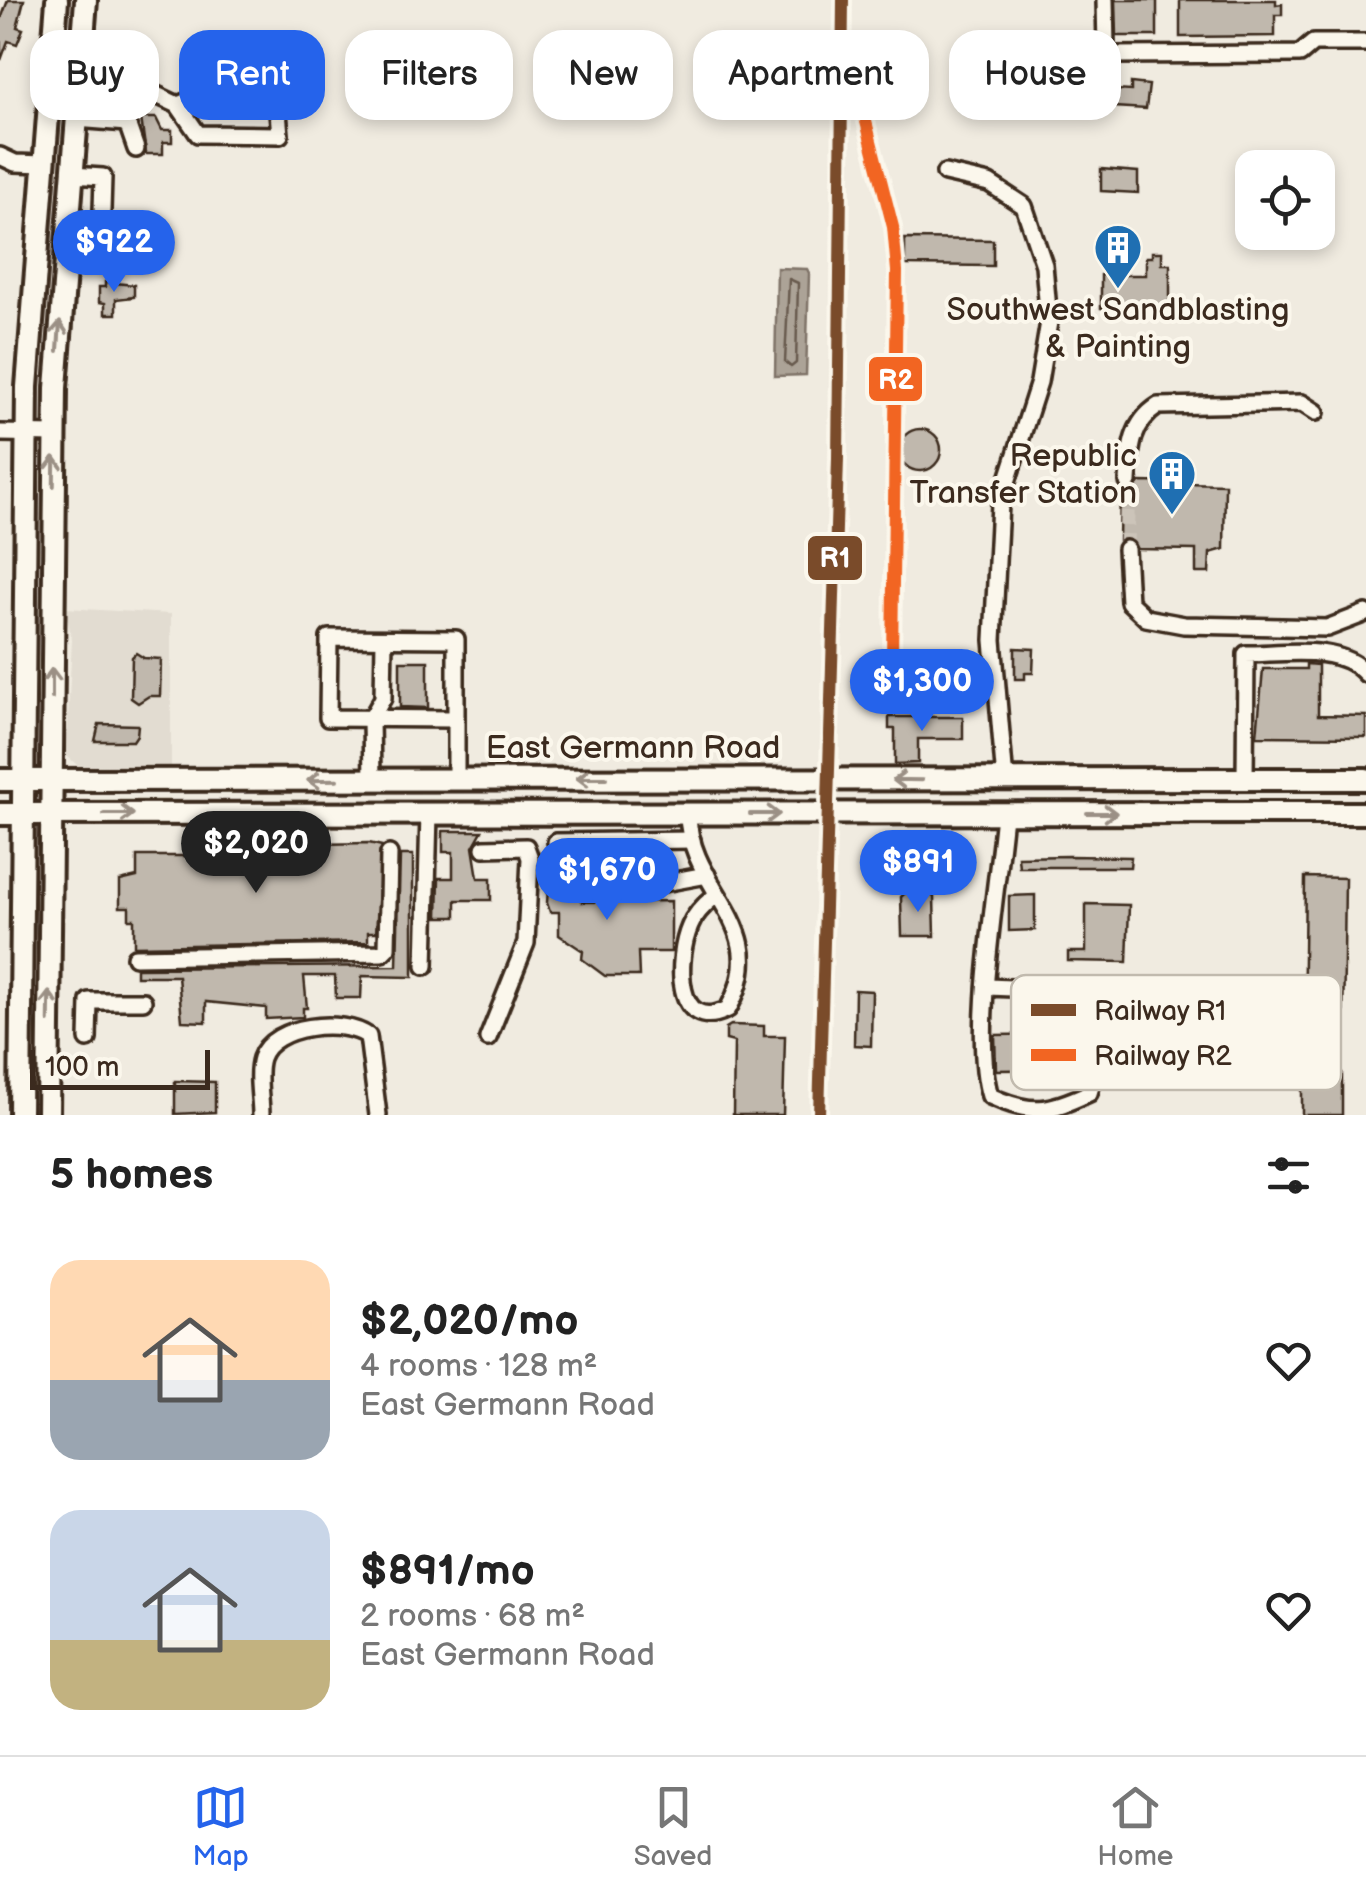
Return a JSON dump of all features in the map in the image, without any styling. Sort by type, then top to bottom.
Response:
[{"type":"main road","points":[[20,1115],[10,780],[26,433],[57,0]]},
{"type":"main road","points":[[84,30],[86,0]]},
{"type":"main road","points":[[48,1115],[55,434],[76,120]]},
{"type":"main road","points":[[456,778],[457,813]]},
{"type":"main road","points":[[524,778],[525,813]]},
{"type":"main road","points":[[688,778],[688,814]]},
{"type":"main road","name":"East Germann Road","points":[[10,780],[1366,779]]},
{"type":"main road","points":[[1004,814],[1005,781]]},
{"type":"main road","name":"East Germann Road","points":[[11,814],[1366,813]]},
{"type":"street","points":[[1105,0],[1106,48],[1112,55],[1300,54],[1313,43],[1366,43]]},
{"type":"street","points":[[159,96],[178,105],[198,134],[280,134],[277,101],[194,98],[178,105]]},
{"type":"street","points":[[89,120],[127,123]]},
{"type":"street","points":[[127,120],[136,149]]},
{"type":"street","points":[[5,163],[44,164]]},
{"type":"street","points":[[945,173],[988,183],[1024,206],[1044,265],[1049,322],[1039,382],[1000,504],[993,640],[1005,781]]},
{"type":"street","points":[[66,243],[101,245],[103,177],[72,176]]},
{"type":"street","points":[[1128,482],[1132,438],[1144,415],[1158,406],[1302,402],[1316,412]]},
{"type":"street","points":[[0,433],[55,434]]},
{"type":"street","points":[[1126,549],[1129,602],[1146,618],[1184,625],[1327,628],[1366,613]]},
{"type":"street","points":[[454,720],[328,718],[329,638],[456,640],[456,778]]},
{"type":"street","points":[[372,779],[371,718],[383,698],[384,638]]},
{"type":"street","points":[[1245,779],[1246,654],[1327,654],[1360,666],[1366,674]]},
{"type":"street","points":[[425,966],[428,813]]},
{"type":"street","points":[[688,814],[692,840],[715,896],[738,926],[741,986],[728,1009],[704,1016],[694,1013],[686,1003],[680,968],[690,925],[715,896]]},
{"type":"street","points":[[1004,814],[982,1072],[990,1096],[1012,1110],[1044,1113],[1089,1094],[1090,1090]]},
{"type":"street","points":[[556,842],[692,840]]},
{"type":"street","points":[[484,848],[526,847],[530,858],[526,943],[488,1038]]},
{"type":"street","points":[[135,957],[382,953],[387,948],[389,854]]},
{"type":"street","points":[[604,894],[707,875]]},
{"type":"street","points":[[988,988],[1011,989]]},
{"type":"street","points":[[88,1039],[89,1001],[142,1001]]},
{"type":"street","points":[[261,1115],[260,1061],[266,1050],[276,1040],[334,1023],[353,1026],[368,1036],[378,1115]]},
{"type":"shaded area","points":[[65,608],[171,614],[171,766],[77,765],[66,755],[72,640]]},
{"type":"water","points":[[777,268],[807,269],[809,273],[806,375],[775,376]]},
{"type":"building","points":[[8,0],[24,0],[17,27],[23,29],[17,44],[8,41],[1,60],[0,22]]},
{"type":"building","points":[[1116,0],[1157,0],[1157,36],[1121,36],[1121,30],[1117,30]]},
{"type":"building","points":[[1180,0],[1276,0],[1276,5],[1282,4],[1282,15],[1275,15],[1275,36],[1180,37]]},
{"type":"building","points":[[1131,83],[1149,85],[1146,109],[1121,107],[1121,90],[1131,91]]},
{"type":"building","points":[[141,120],[157,120],[162,130],[172,130],[172,142],[163,142],[163,154],[146,154]]},
{"type":"building","points":[[1101,169],[1138,172],[1138,193],[1101,191]]},
{"type":"building","points":[[905,239],[993,240],[993,266],[905,265]]},
{"type":"building","points":[[1152,252],[1162,252],[1162,264],[1170,264],[1170,309],[1101,308],[1101,275],[1146,275],[1146,257],[1152,257]]},
{"type":"building","points":[[105,282],[134,285],[134,297],[116,299],[116,314],[105,314],[105,303],[99,302],[99,287],[105,287]]},
{"type":"building","points":[[920,429],[935,435],[941,450],[935,465],[920,471],[905,465],[899,450],[905,435]]},
{"type":"building","name":"Republic Transfer Station","points":[[1139,482],[1225,484],[1224,549],[1210,553],[1209,573],[1196,573],[1196,550],[1137,549],[1130,539],[1119,540],[1120,490],[1132,492]]},
{"type":"building","points":[[1015,648],[1034,649],[1033,673],[1025,673],[1025,679],[1015,679]]},
{"type":"building","points":[[136,653],[161,659],[160,696],[149,696],[138,703],[131,698],[132,657]]},
{"type":"building","points":[[400,661],[428,661],[428,708],[400,707]]},
{"type":"building","points":[[1306,664],[1318,665],[1318,715],[1366,716],[1366,737],[1257,736],[1263,669],[1306,669]]},
{"type":"building","points":[[889,717],[963,717],[963,739],[918,739],[918,763],[895,764],[895,729],[889,729]]},
{"type":"building","points":[[99,724],[138,725],[137,735],[133,741],[95,741]]},
{"type":"building","points":[[443,831],[482,831],[473,847],[478,878],[491,878],[491,900],[456,900],[456,917],[438,917],[439,878],[453,878],[453,852],[443,852]]},
{"type":"building","points":[[216,846],[382,846],[376,932],[368,932],[368,942],[134,946],[134,919],[129,919],[129,907],[120,907],[120,881],[137,877],[137,856],[216,856]]},
{"type":"building","points":[[400,855],[413,855],[413,977],[362,976],[361,998],[336,998],[335,976],[304,976],[307,1008],[303,1008],[303,1017],[266,1019],[266,1008],[206,1002],[206,1022],[182,1021],[178,976],[136,976],[136,968],[397,966]]},
{"type":"building","points":[[1018,857],[1131,857],[1130,867],[1019,867]]},
{"type":"building","points":[[550,859],[581,859],[582,902],[671,901],[671,952],[638,952],[639,976],[605,976],[582,959],[583,951],[559,935],[559,912],[550,912],[547,903]]},
{"type":"building","points":[[1305,877],[1345,878],[1343,1035],[1341,975],[1304,975]]},
{"type":"building","points":[[907,891],[913,897],[928,892],[934,897],[935,936],[902,936],[901,897]]},
{"type":"building","points":[[1035,895],[1035,930],[1009,931],[1009,896]]},
{"type":"building","points":[[1086,904],[1129,905],[1127,962],[1068,961],[1068,952],[1086,952]]},
{"type":"building","points":[[855,990],[872,991],[871,1046],[854,1045]]},
{"type":"building","points":[[764,1026],[764,1036],[785,1036],[783,1115],[733,1115],[734,1042],[726,1040],[726,1028]]},
{"type":"building","points":[[995,1035],[1011,1035],[1011,1070],[996,1070]]},
{"type":"building","points":[[1342,1073],[1342,1115],[1302,1115],[1302,1090],[1341,1090]]},
{"type":"building","points":[[175,1081],[215,1082],[215,1112],[175,1114]]},
{"type":"tunnel","points":[[1126,549],[1128,482]]},
{"type":"rail line","name":"R1","points":[[819,1115],[838,458],[843,0]]},
{"type":"rail line","name":"R2","points":[[866,120],[893,227],[897,271],[892,660]]},
{"type":"place","name":"Southwest Sandblasting & Painting","points":[[1118,290]]},
{"type":"place","name":"Republic Transfer Station","points":[[1172,516]]}]
